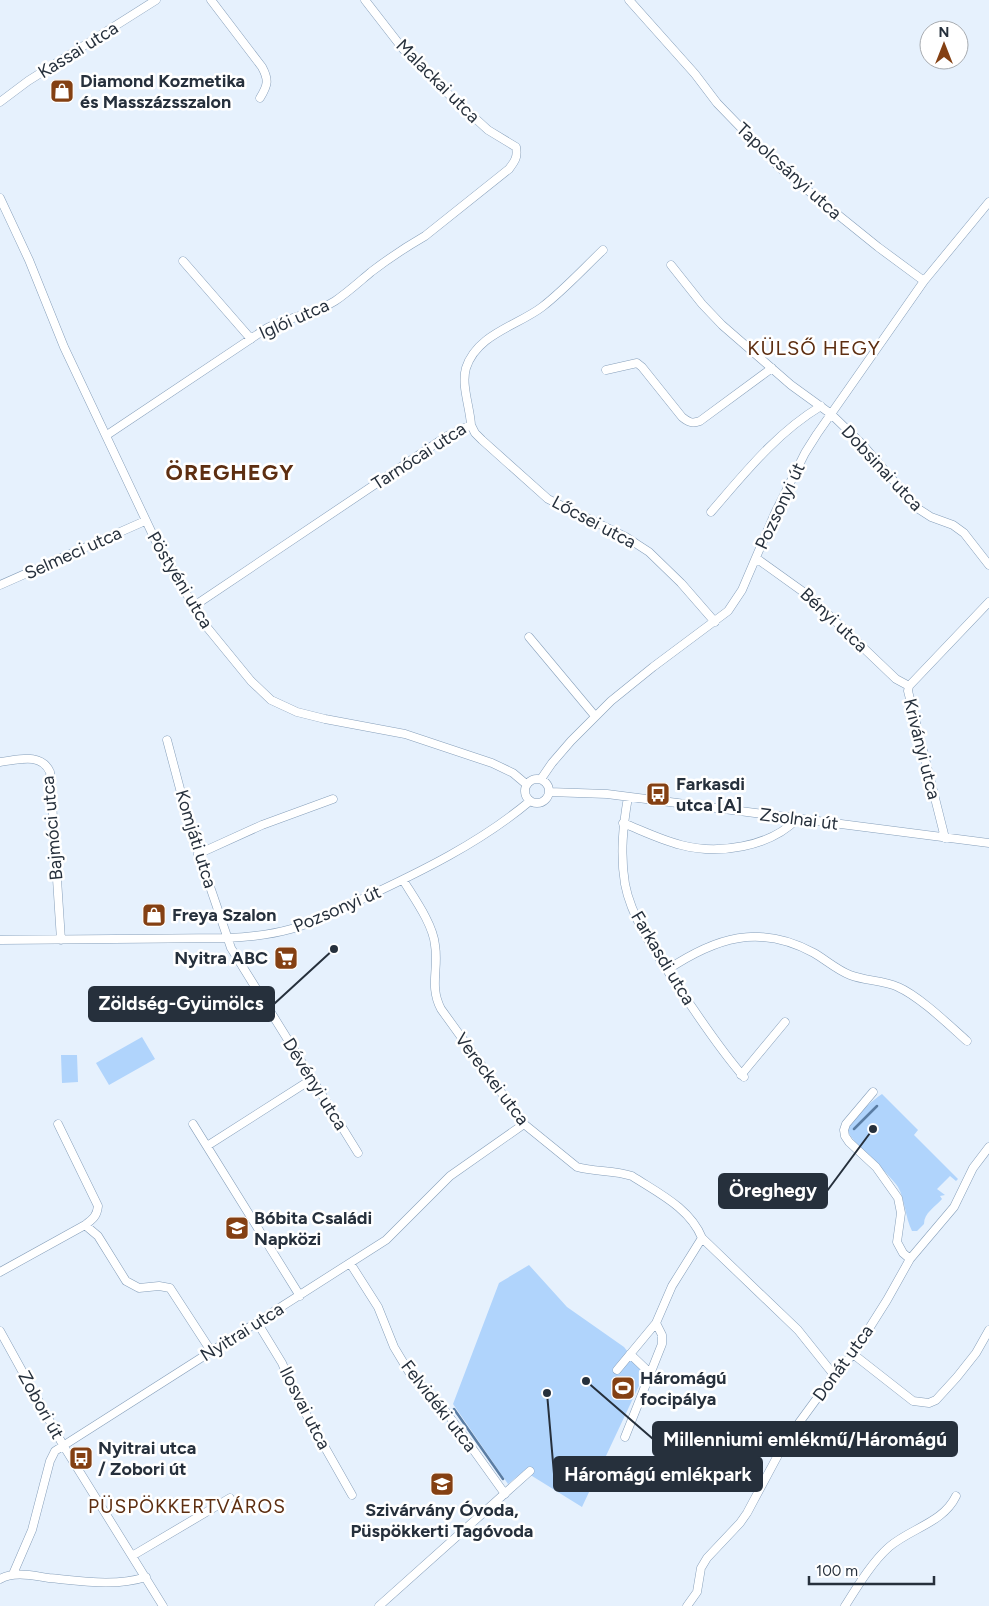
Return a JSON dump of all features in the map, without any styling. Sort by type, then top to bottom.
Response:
[{"type":"street","name":"Kassai utca","points":[[1,100],[156,0]]},
{"type":"street","points":[[211,0],[267,76],[266,88],[260,98]]},
{"type":"street","name":"Malackai utca","points":[[365,0],[403,49],[432,79],[488,130],[516,147],[518,154]]},
{"type":"street","name":"Tapolcsányi utca","points":[[629,0],[695,74],[717,103],[773,161],[878,247],[924,281]]},
{"type":"street","name":"Iglói utca","points":[[107,435],[280,321],[322,308],[336,300],[380,265],[446,220],[508,169],[518,154]]},
{"type":"street","name":"Pöstyéni utca","points":[[0,198],[29,260],[64,347],[107,435],[145,521],[194,606],[223,649],[250,681],[271,700],[296,712],[394,731],[492,763],[513,773],[526,784]]},
{"type":"street","name":"Pozsonyi út","points":[[541,779],[552,763],[595,716],[652,667],[728,611],[742,590],[775,513],[805,453],[924,281],[989,202]]},
{"type":"street","name":"Tarnócai utca","points":[[194,606],[447,436],[472,425],[465,379],[469,362],[476,352],[497,333],[543,307],[603,250]]},
{"type":"street","points":[[183,261],[251,339]]},
{"type":"street","name":"Dobsinai utca","points":[[671,265],[711,314],[791,385],[831,414],[862,444],[917,508],[931,517],[958,528],[989,565]]},
{"type":"street","points":[[606,370],[637,363],[642,366],[682,417],[688,422],[694,423],[700,421],[772,368]]},
{"type":"street","points":[[711,512],[763,452],[781,435],[821,406]]},
{"type":"street","name":"Lőcsei utca","points":[[472,425],[475,433],[482,440],[548,499],[626,538],[649,552],[681,583],[715,622]]},
{"type":"street","name":"Selmeci utca","points":[[0,586],[145,521]]},
{"type":"street","name":"Bényi utca","points":[[756,558],[809,596],[896,680],[909,686]]},
{"type":"street","name":"Kriványi utca","points":[[945,838],[908,691],[909,686],[989,602]]},
{"type":"street","points":[[529,637],[595,716]]},
{"type":"street","name":"Komjáti utca","points":[[167,740],[198,854],[227,938]]},
{"type":"street","name":"Bajmóci utca","points":[[0,762],[34,759],[42,761],[47,765],[50,772],[60,940]]},
{"type":"street","points":[[533,779],[541,779],[547,784],[549,792],[546,798],[540,802],[530,801],[525,795],[526,784],[533,779]]},
{"type":"street","name":"Zsolnai út","points":[[549,792],[593,792],[989,843]]},
{"type":"street","name":"Farkasdi utca","points":[[628,797],[622,845],[623,868],[629,897],[640,925],[716,1044],[743,1076],[785,1022]]},
{"type":"street","points":[[198,854],[262,826],[333,799]]},
{"type":"street","name":"Pozsonyi út","points":[[0,940],[227,938],[257,936],[293,929],[403,880],[473,842],[530,801]]},
{"type":"street","points":[[624,823],[665,841],[682,846],[713,849],[746,845],[764,840],[790,827],[797,819]]},
{"type":"street","name":"Vereckei utca","points":[[403,880],[422,913],[435,943],[434,992],[441,1009],[524,1124],[577,1167],[587,1170],[623,1173],[632,1176],[672,1202],[698,1227],[702,1238],[798,1330],[834,1375]]},
{"type":"street","points":[[668,970],[700,950],[722,941],[757,937],[785,942],[814,953],[849,975],[898,987],[944,1020],[967,1041]]},
{"type":"street","name":"Dévényi utca","points":[[227,938],[235,957],[358,1153]]},
{"type":"street","points":[[207,1146],[312,1079]]},
{"type":"street","points":[[873,1092],[846,1124],[845,1136],[876,1167],[898,1198],[901,1213],[897,1242],[903,1253],[910,1259]]},
{"type":"street","points":[[0,1272],[85,1225],[94,1219],[97,1213],[98,1206],[58,1124]]},
{"type":"street","points":[[193,1124],[300,1296]]},
{"type":"street","name":"Nyitrai utca","points":[[13,1574],[32,1530],[50,1461],[55,1451],[386,1240],[456,1172],[524,1124]]},
{"type":"street","name":"Donát utca","points":[[687,1606],[697,1592],[701,1568],[707,1558],[748,1513],[782,1447],[834,1375],[853,1354],[910,1259],[954,1207],[973,1168],[989,1147]]},
{"type":"street","points":[[85,1225],[98,1236],[126,1281],[139,1288],[159,1286],[170,1288],[210,1351]]},
{"type":"street","points":[[617,1370],[656,1322],[672,1286],[702,1238]]},
{"type":"street","name":"Felvidéki utca","points":[[350,1263],[378,1307],[394,1347],[409,1372],[444,1409],[505,1494]]},
{"type":"street","name":"Ilosvai utca","points":[[258,1322],[282,1363],[297,1398],[352,1495]]},
{"type":"street","points":[[625,1437],[662,1344],[662,1335],[656,1322]]},
{"type":"street","points":[[853,1354],[913,1401],[929,1403],[936,1400],[958,1377],[976,1353],[989,1330]]},
{"type":"street","name":"Zobori út","points":[[0,1331],[63,1445],[163,1606]]},
{"type":"street","points":[[630,1354],[651,1374]]},
{"type":"street","points":[[379,1606],[530,1471]]},
{"type":"street","points":[[845,1606],[862,1580],[887,1549],[901,1538],[940,1516],[951,1507],[956,1496]]},
{"type":"street","points":[[132,1556],[230,1498]]},
{"type":"street","points":[[0,1579],[13,1574],[110,1582],[136,1580],[146,1577]]},
{"type":"shaded area","points":[[142,1037],[155,1059],[109,1085],[96,1063]]},
{"type":"shaded area","points":[[61,1055],[77,1055],[78,1082],[62,1083]]},
{"type":"shaded area","points":[[882,1094],[918,1130],[914,1135],[958,1179],[956,1181],[950,1176],[937,1189],[945,1195],[940,1196],[942,1199],[928,1213],[924,1224],[917,1231],[912,1231],[902,1197],[894,1181],[854,1141],[848,1129],[852,1121],[862,1110]]},
{"type":"shaded area","points":[[529,1265],[567,1307],[624,1347],[643,1371],[644,1375],[582,1507],[524,1471],[508,1484],[453,1404],[499,1283]]},
{"type":"waterway","points":[[854,1129],[877,1106]]},
{"type":"waterway","points":[[454,1409],[503,1479]]},
{"type":"place","name":"Diamond Kozmetika és Masszázsszalon","points":[[62,91]]},
{"type":"place","name":"Farkasdi utca [A]","points":[[658,794]]},
{"type":"place","name":"Freya Szalon","points":[[154,915]]},
{"type":"place","name":"Zöldség-Gyümölcs","points":[[334,949]]},
{"type":"place","name":"Nyitra ABC","points":[[286,958]]},
{"type":"place","name":"Öreghegy","points":[[873,1129]]},
{"type":"place","name":"Bóbita Családi Napközi","points":[[237,1228]]},
{"type":"place","name":"Millenniumi emlékmű/Háromágú","points":[[586,1381]]},
{"type":"place","name":"Háromágú focipálya","points":[[623,1388]]},
{"type":"place","name":"Háromágú emlékpark","points":[[547,1393]]},
{"type":"place","name":"Nyitrai utca / Zobori út","points":[[81,1458]]},
{"type":"place","name":"Szivárvány Óvoda, Püspökkerti Tagóvoda","points":[[442,1484]]},
{"type":"district","name":"KÜLSŐ HEGY","points":[[814,348]]},
{"type":"district","name":"ÖREGHEGY","points":[[230,472]]},
{"type":"district","name":"PÜSPÖKKERTVÁROS","points":[[187,1506]]}]
